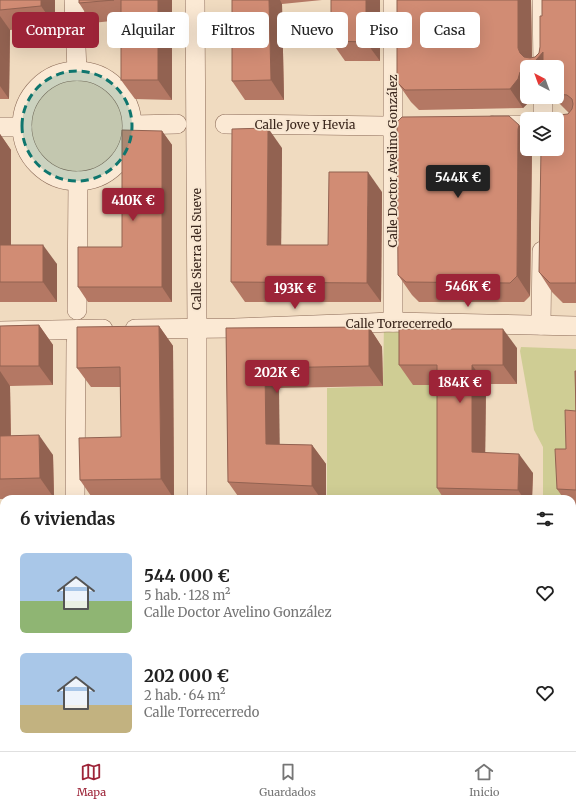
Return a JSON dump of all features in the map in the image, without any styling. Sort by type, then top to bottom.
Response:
[{"type":"street","points":[[74,0],[77,71]]},
{"type":"street","name":"Calle Sierra del Sueve","points":[[194,0],[198,327],[197,495]]},
{"type":"street","name":"Calle Doctor Avelino González","points":[[393,0],[393,322]]},
{"type":"street","points":[[542,0],[543,60]]},
{"type":"street","points":[[77,71],[94,73],[109,81],[118,89],[122,93],[130,108],[133,125],[130,142],[122,158],[110,170],[95,178],[78,181],[61,179],[46,171],[33,159],[25,144],[22,127],[25,110],[32,94],[44,82],[60,74],[77,71]]},
{"type":"street","points":[[133,125],[177,124]]},
{"type":"street","name":"Calle Jove y Hevia","points":[[225,124],[385,126]]},
{"type":"street","points":[[480,125],[520,125]]},
{"type":"street","points":[[0,127],[22,127]]},
{"type":"street","points":[[77,310],[78,181]]},
{"type":"street","points":[[541,326],[542,237]]},
{"type":"street","name":"Calle Torrecerredo","points":[[0,331],[242,327],[393,322],[576,326]]},
{"type":"street","points":[[75,495],[76,342]]},
{"type":"highlighted area","points":[[77,71],[94,73],[109,81],[122,93],[130,108],[133,125],[130,142],[122,158],[110,170],[95,178],[78,181],[61,179],[46,171],[33,159],[25,144],[22,127],[25,110],[32,94],[45,82],[60,74]]},
{"type":"shaded area","points":[[384,322],[412,323],[413,385],[450,385],[450,495],[327,495],[327,388],[383,386]]},
{"type":"shaded area","points":[[521,347],[576,349],[576,469],[571,495],[543,495],[543,447],[534,430],[520,351]]},
{"type":"building","points":[[0,0],[41,0],[41,6],[0,10]]},
{"type":"building","points":[[79,0],[114,0],[79,3]]},
{"type":"building","points":[[121,0],[158,0],[158,12],[121,12]]},
{"type":"building","points":[[232,0],[269,0],[271,80],[232,81],[232,48],[269,48],[269,12],[232,12]]},
{"type":"building","points":[[331,0],[366,0],[366,12],[356,12],[356,42],[348,41],[348,12],[331,12]]},
{"type":"building","points":[[397,0],[518,0],[518,48],[524,57],[530,58],[535,57],[539,53],[542,0],[576,0],[576,283],[550,283],[539,272],[541,156],[564,156],[564,114],[568,114],[572,109],[573,104],[572,99],[564,95],[564,60],[543,60],[543,52],[536,60],[520,60],[520,72],[518,79],[510,89],[405,90],[397,82],[397,48],[412,48],[412,12],[397,12]]},
{"type":"building","points":[[121,48],[158,48],[158,80],[121,80]]},
{"type":"building","points":[[509,116],[519,125],[517,276],[510,283],[406,282],[398,275],[397,122],[402,117]]},
{"type":"building","points":[[268,128],[267,245],[328,245],[329,172],[368,172],[367,283],[231,282],[232,129]]},
{"type":"building","points":[[122,130],[162,131],[162,287],[78,287],[78,247],[122,247]]},
{"type":"building","points":[[0,245],[43,245],[43,282],[0,282]]},
{"type":"building","points":[[39,325],[39,366],[0,366],[0,326]]},
{"type":"building","points":[[159,326],[161,479],[80,480],[79,438],[121,437],[120,367],[77,368],[77,327]]},
{"type":"building","points":[[369,327],[369,366],[265,368],[266,444],[312,445],[312,486],[228,482],[226,328]]},
{"type":"building","points":[[399,329],[503,329],[503,365],[472,365],[472,452],[519,454],[518,490],[437,488],[437,365],[399,365]]},
{"type":"building","points":[[575,371],[576,371],[576,411]]},
{"type":"building","points":[[565,410],[576,411],[576,490],[557,489],[555,449],[566,449]]},
{"type":"building","points":[[39,435],[40,478],[0,479],[0,436]]}]
